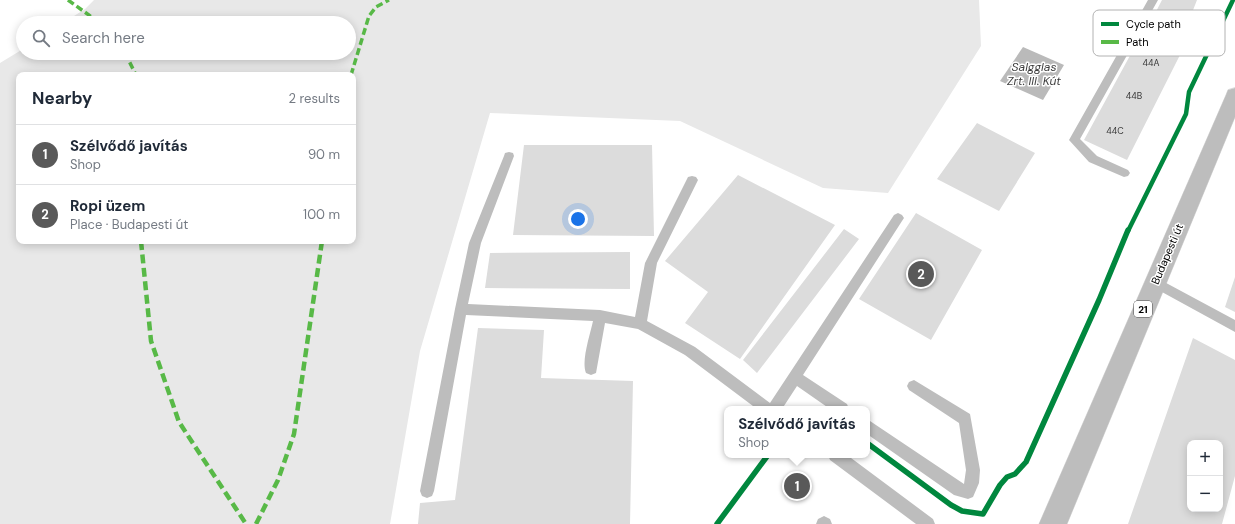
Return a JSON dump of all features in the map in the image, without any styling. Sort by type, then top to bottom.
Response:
[{"type":"main road","name":"Budapesti út","points":[[1053,524],[1154,282],[1235,95]]},
{"type":"lane","points":[[1148,10],[1154,0]]},
{"type":"lane","points":[[1122,56],[1074,140],[1093,159],[1124,173]]},
{"type":"lane","points":[[427,491],[475,243],[509,156]]},
{"type":"lane","points":[[640,324],[651,263],[692,180]]},
{"type":"lane","points":[[776,406],[898,218]]},
{"type":"lane","points":[[1154,282],[1235,326]]},
{"type":"lane","points":[[462,309],[600,316],[640,324],[690,351],[764,406]]},
{"type":"lane","points":[[591,369],[592,354],[600,316]]},
{"type":"lane","points":[[795,377],[838,406]]},
{"type":"lane","points":[[870,428],[959,490],[968,492],[972,483],[972,470],[965,419],[914,386]]},
{"type":"lane","points":[[839,458],[928,524]]},
{"type":"shaded area","points":[[94,0],[979,0],[981,46],[888,193],[823,188],[680,121],[490,113],[420,351],[390,524],[0,524],[0,63],[16,53],[16,60],[356,60],[356,16],[74,16],[85,9]]},
{"type":"water","name":"Salgglas Zrt. III. Kút","points":[[1023,47],[1064,65],[1043,100],[1000,81]]},
{"type":"building","points":[[1162,0],[1197,0],[1193,10],[1157,10]]},
{"type":"building","points":[[1130,56],[1179,56],[1127,160],[1084,140]]},
{"type":"building","points":[[977,123],[1035,153],[999,211],[937,179]]},
{"type":"building","points":[[524,145],[652,145],[654,236],[513,235]]},
{"type":"building","points":[[738,175],[835,225],[740,359],[685,323],[708,292],[665,261]]},
{"type":"building","points":[[916,213],[982,250],[931,340],[859,299]]},
{"type":"building","points":[[844,229],[859,239],[757,373],[743,360]]},
{"type":"building","points":[[630,252],[630,289],[485,288],[490,253]]},
{"type":"building","points":[[1235,277],[1235,312],[1225,307]]},
{"type":"building","points":[[478,328],[544,330],[541,378],[633,381],[630,524],[418,524],[420,503],[455,500]]},
{"type":"building","points":[[1193,338],[1235,360],[1235,476],[1222,524],[1128,524]]},
{"type":"marked path","points":[[68,0],[90,16]]},
{"type":"marked path","points":[[356,59],[369,16],[376,7],[389,0]]},
{"type":"marked path","points":[[128,60],[134,72]]},
{"type":"marked path","points":[[352,72],[356,60]]},
{"type":"marked path","points":[[141,244],[151,341],[179,422],[246,524]]},
{"type":"marked path","points":[[256,524],[278,480],[294,434],[322,244]]},
{"type":"cycle path","points":[[1225,17],[1233,0]]},
{"type":"cycle path","points":[[870,445],[951,505],[962,511],[983,514],[1000,485],[1007,477],[1015,474],[1026,462],[1099,300],[1128,230],[1186,114],[1189,92],[1206,56]]},
{"type":"cycle path","points":[[717,524],[766,458]]},
{"type":"place","name":"Ropi üzem","points":[[921,274]]},
{"type":"place","name":"Szélvődő javítás","points":[[797,486]]}]
